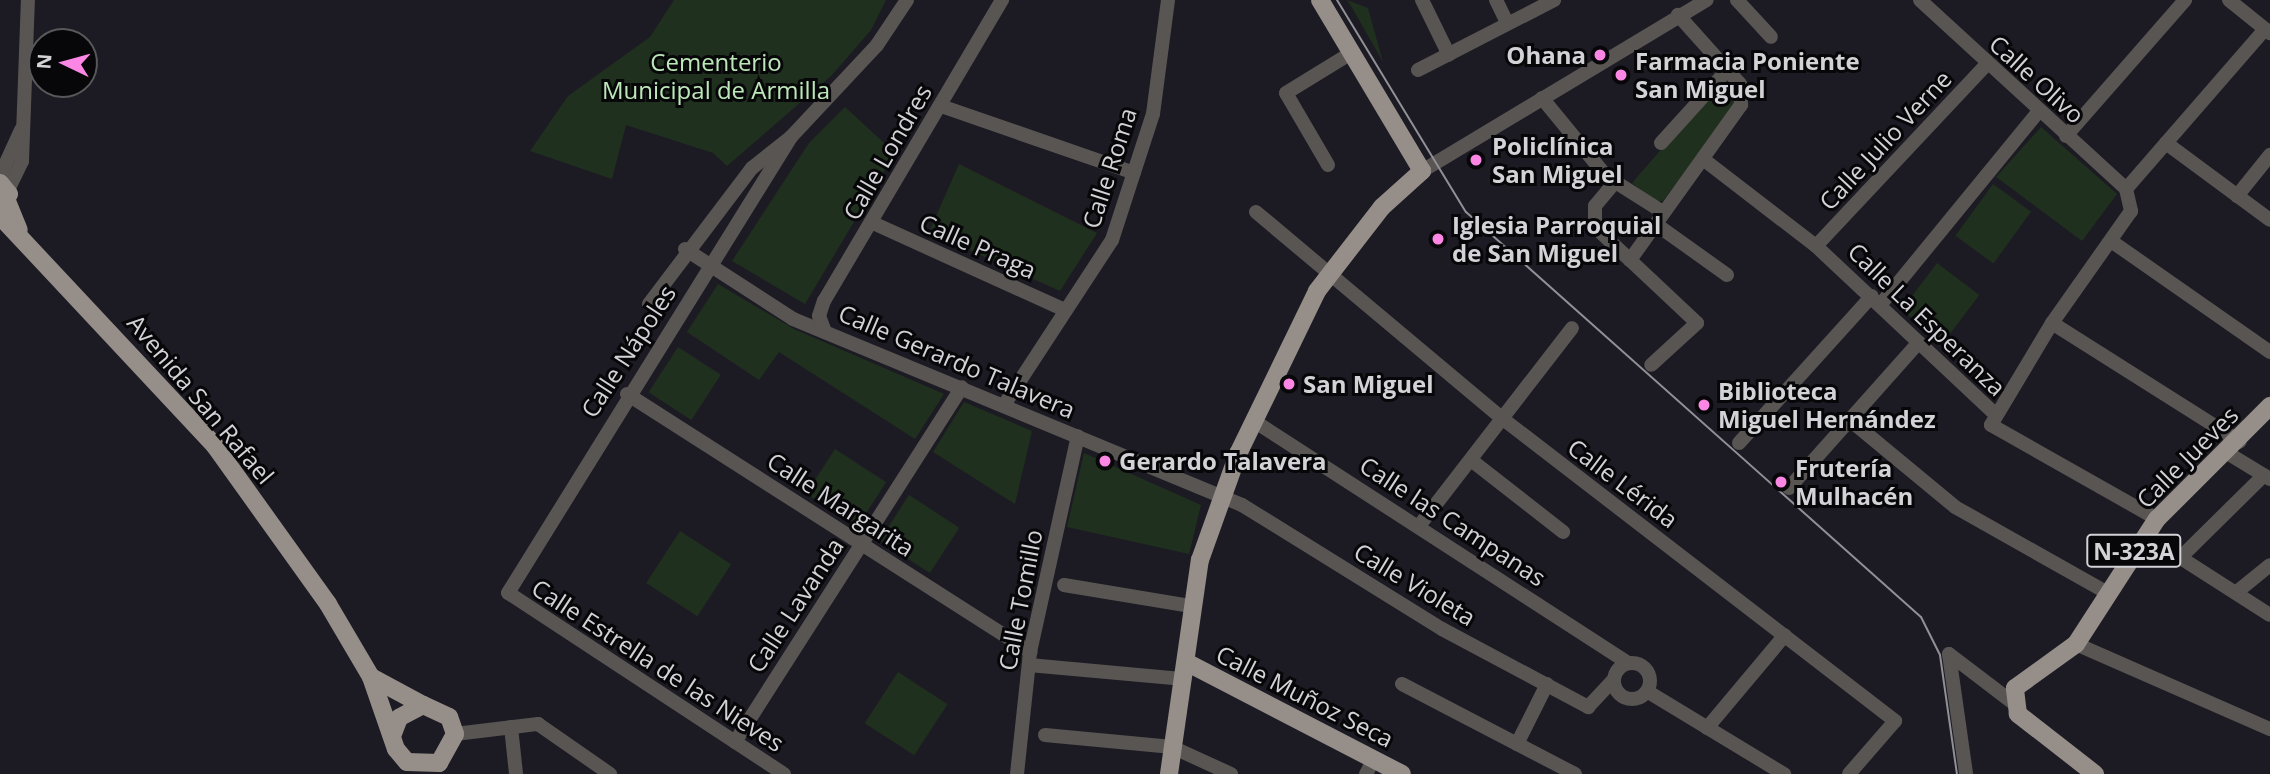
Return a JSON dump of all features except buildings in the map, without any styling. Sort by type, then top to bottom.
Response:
[{"type":"main road","points":[[1169,774],[1176,749],[1191,606],[1222,495],[1254,421],[1330,272],[1381,207],[1422,171],[1320,0]]},
{"type":"main road","name":"Avenida San Rafael","points":[[2,195],[22,236],[215,446],[328,604],[371,677],[393,734]]},
{"type":"main road","name":"Calle Jueves","points":[[2012,702],[2025,675],[2076,644],[2106,592],[2157,519],[2235,448],[2270,406]]},
{"type":"main road","name":"Calle Muñoz Seca","points":[[1185,671],[1370,767],[1402,774]]},
{"type":"main road","points":[[371,677],[449,717],[455,734],[452,750],[424,771],[407,762],[393,734],[399,718],[424,705]]},
{"type":"main road","points":[[2012,702],[2018,714],[2095,774]]},
{"type":"main road","points":[[1176,749],[1180,774]]},
{"type":"street","points":[[2,195],[22,161],[21,128],[28,0]]},
{"type":"street","name":"Calle Nápoles","points":[[649,304],[685,249],[752,168],[791,137],[877,45],[907,0]]},
{"type":"street","name":"Calle Londres","points":[[824,329],[819,316],[824,301],[873,223],[1002,0]]},
{"type":"street","name":"Calle Roma","points":[[1004,405],[1112,240],[1153,114],[1168,0]]},
{"type":"street","points":[[1422,0],[1449,55]]},
{"type":"street","points":[[1496,0],[1507,23]]},
{"type":"street","points":[[1418,70],[1553,0]]},
{"type":"street","points":[[1422,171],[1707,0]]},
{"type":"street","points":[[1737,0],[1771,37]]},
{"type":"street","name":"Calle Olivo","points":[[1920,0],[1986,65],[2126,189]]},
{"type":"street","points":[[2066,136],[2185,0]]},
{"type":"street","points":[[1995,414],[2052,323],[2131,211],[2126,189],[2267,31],[2229,0]]},
{"type":"street","points":[[1630,260],[1741,105],[1740,84],[1678,15]]},
{"type":"street","points":[[1328,165],[1286,93],[1351,53]]},
{"type":"street","name":"Calle Julio Verne","points":[[1816,246],[1986,65]]},
{"type":"street","points":[[1661,143],[1728,69]]},
{"type":"street","points":[[1542,98],[1615,182],[1727,275]]},
{"type":"street","points":[[941,106],[1134,173]]},
{"type":"street","points":[[1739,443],[1876,300],[2038,112]]},
{"type":"street","points":[[2,195],[4,153],[21,128]]},
{"type":"street","name":"Calle Nápoles","points":[[508,593],[628,394],[791,137]]},
{"type":"street","points":[[2166,143],[2270,220]]},
{"type":"street","points":[[2237,195],[2270,155]]},
{"type":"street","name":"Calle La Esperanza","points":[[1703,159],[1816,246],[1876,300],[1995,414],[1992,425],[2157,519]]},
{"type":"street","points":[[1615,182],[1595,206],[1595,227],[1697,323],[1651,365]]},
{"type":"street","name":"Calle Lérida","points":[[1256,212],[1503,419],[1895,721],[1849,774]]},
{"type":"street","name":"Calle Praga","points":[[873,223],[1065,310]]},
{"type":"street","points":[[2111,240],[2270,352]]},
{"type":"street","name":"Calle Gerardo Talavera","points":[[685,249],[793,319],[824,329],[1222,495]]},
{"type":"street","points":[[2052,323],[2235,448],[2267,477],[2182,556]]},
{"type":"street","points":[[1419,526],[1572,328]]},
{"type":"street","points":[[1789,488],[1919,342]]},
{"type":"street","name":"Calle Lavanda","points":[[735,742],[962,387]]},
{"type":"street","name":"Calle Margarita","points":[[628,394],[862,544],[1029,659],[1185,671]]},
{"type":"street","points":[[1850,420],[1955,507],[2106,592]]},
{"type":"street","name":"Calle las Campanas","points":[[1254,421],[1649,674],[1650,693]]},
{"type":"street","name":"Calle Tomillo","points":[[1017,774],[1029,659],[1079,436]]},
{"type":"street","points":[[1471,460],[1563,532]]},
{"type":"street","name":"Calle Violeta","points":[[1222,495],[1442,629],[1588,707],[1612,681]]},
{"type":"street","points":[[2145,535],[2238,591],[2270,615]]},
{"type":"street","points":[[2238,591],[2270,565]]},
{"type":"street","points":[[1064,585],[1191,606]]},
{"type":"street","name":"Calle Estrella de las Nieves","points":[[508,593],[784,774]]},
{"type":"street","points":[[1707,728],[1785,635]]},
{"type":"street","points":[[2076,644],[2270,729]]},
{"type":"street","points":[[1966,774],[1949,653],[2012,702]]},
{"type":"street","points":[[1627,662],[1612,681],[1634,699],[1650,693],[1784,774]]},
{"type":"street","points":[[1402,684],[1517,744],[1550,768],[1575,774]]},
{"type":"street","points":[[1517,744],[1547,684]]},
{"type":"street","points":[[455,734],[538,724],[610,774]]},
{"type":"street","points":[[511,727],[516,774]]},
{"type":"street","points":[[1045,735],[1176,749],[1231,774]]},
{"type":"green space","name":"Cementerio Municipal de Armilla","points":[[674,0],[886,0],[871,30],[832,75],[727,166],[713,153],[626,125],[612,179],[530,151],[568,96],[650,37]]},
{"type":"green space","points":[[1347,0],[1368,8],[1383,62],[1351,6]]},
{"type":"green space","points":[[1724,77],[1737,88],[1737,104],[1663,201],[1654,201],[1632,183]]},
{"type":"green space","points":[[845,107],[895,153],[805,304],[732,261],[809,143]]},
{"type":"green space","points":[[2041,127],[2117,194],[2082,241],[1996,177]]},
{"type":"green space","points":[[959,164],[1097,233],[1060,291],[929,232]]},
{"type":"green space","points":[[1993,184],[2031,212],[1993,263],[1955,236]]},
{"type":"green space","points":[[1937,263],[1979,295],[1944,342],[1901,310]]},
{"type":"green space","points":[[718,284],[794,329],[944,394],[915,439],[779,352],[759,380],[687,332]]},
{"type":"green space","points":[[678,347],[721,375],[691,420],[649,392]]},
{"type":"green space","points":[[964,402],[1032,431],[1015,504],[933,452]]},
{"type":"green space","points":[[835,449],[886,482],[857,527],[806,493]]},
{"type":"green space","points":[[1084,453],[1201,505],[1189,554],[1067,527]]},
{"type":"green space","points":[[909,495],[959,528],[930,573],[880,540]]},
{"type":"green space","points":[[680,531],[731,564],[697,616],[646,583]]},
{"type":"green space","points":[[898,672],[947,704],[914,755],[865,723]]},
{"type":"tram line","points":[[1337,0],[1466,212],[1921,617],[1940,655],[1957,774]]},
{"type":"place","name":"Ohana","points":[[1600,55]]},
{"type":"place","name":"Farmacia Poniente San Miguel","points":[[1621,75]]},
{"type":"place","name":"Policlínica San Miguel","points":[[1476,160]]},
{"type":"place","name":"Iglesia Parroquial de San Miguel","points":[[1438,239]]},
{"type":"place","name":"San Miguel","points":[[1289,384]]},
{"type":"place","name":"Biblioteca Miguel Hernández","points":[[1704,405]]},
{"type":"place","name":"Gerardo Talavera","points":[[1105,461]]},
{"type":"place","name":"Frutería Mulhacén","points":[[1781,482]]}]
